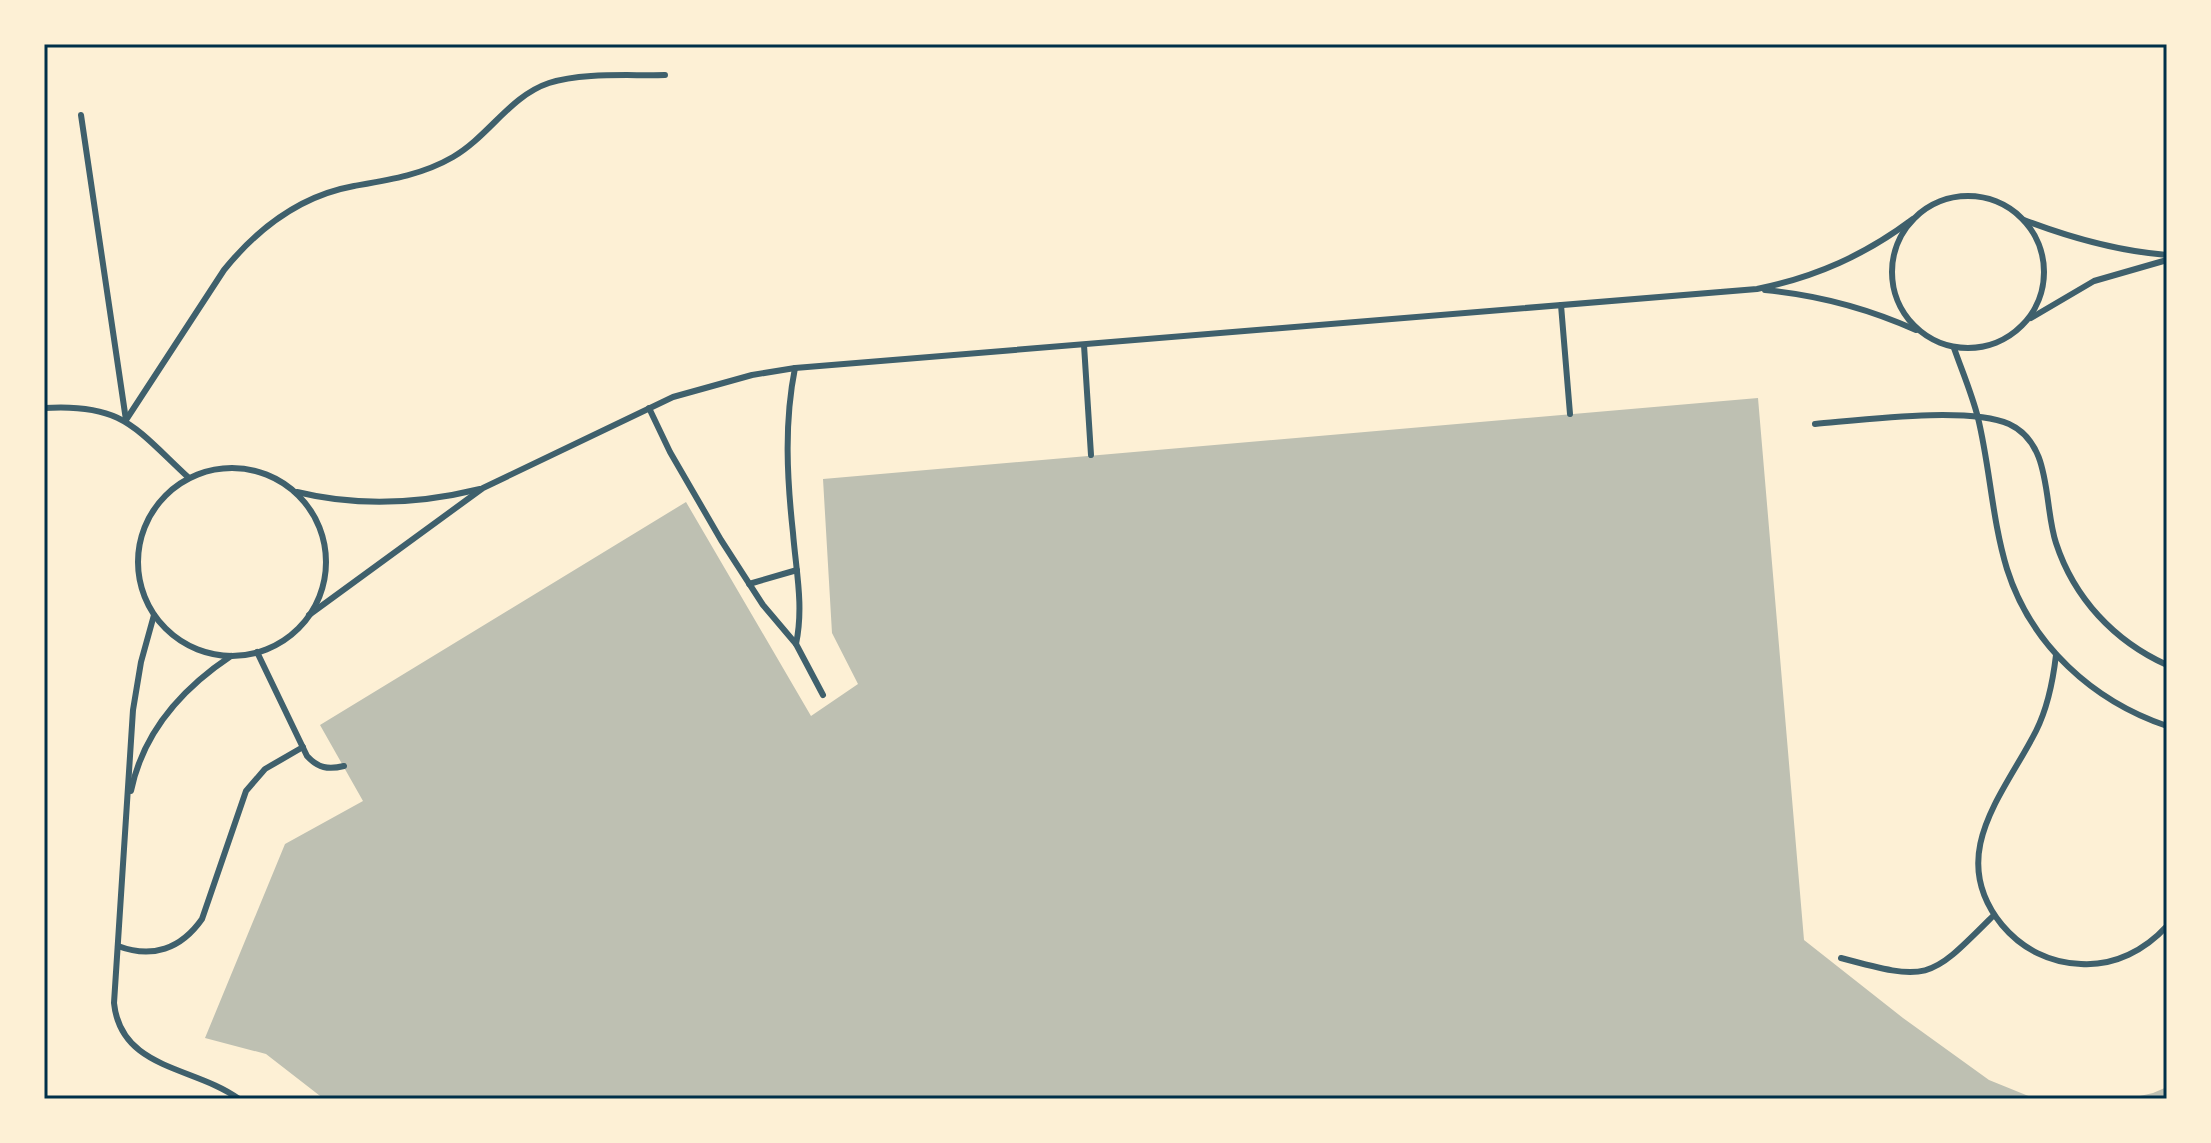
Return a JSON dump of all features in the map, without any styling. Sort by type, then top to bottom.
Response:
[{"type":"lane","points":[[126,420],[224,270],[240,250],[280,216],[327,193],[430,169],[476,142],[507,109],[537,87],[573,79],[665,75]]},
{"type":"lane","points":[[81,115],[126,420]]},
{"type":"lane","points":[[309,615],[483,488],[649,408],[712,384],[795,368],[1757,289],[1840,265],[1890,237],[1929,206],[1949,198],[1969,196],[1990,199],[2008,207],[2024,220],[2035,235],[2045,269],[2043,288],[2028,321]]},
{"type":"lane","points":[[1913,219],[1901,236],[1894,255],[1892,276],[1895,296],[1917,331]]},
{"type":"lane","points":[[2024,220],[2079,240],[2167,257]]},
{"type":"lane","points":[[1757,289],[1839,302],[1866,310],[1954,348],[1974,349],[1995,344],[2013,334],[2060,299],[2094,281],[2167,257]]},
{"type":"lane","points":[[1561,305],[1570,414]]},
{"type":"lane","points":[[1084,345],[1091,455]]},
{"type":"lane","points":[[1954,348],[1978,417],[2007,569],[2019,600],[2056,655],[2080,678],[2106,698],[2135,714],[2167,726]]},
{"type":"lane","points":[[795,368],[787,436],[800,607],[796,644]]},
{"type":"lane","points":[[44,408],[90,407],[126,420],[189,478]]},
{"type":"lane","points":[[649,408],[695,497],[763,605],[796,644],[823,695]]},
{"type":"lane","points":[[1815,424],[1898,417],[1978,417],[2008,424],[2031,442],[2042,470],[2055,541],[2081,595],[2121,638],[2167,665]]},
{"type":"lane","points":[[232,467],[255,470],[276,478],[295,491],[310,508],[320,529],[325,551],[325,573],[320,595],[295,631],[278,644],[257,652],[231,656],[209,653],[188,645],[169,632],[154,615],[143,595],[138,573],[144,528],[162,499],[189,478],[210,470],[232,467]]},
{"type":"lane","points":[[295,491],[321,498],[376,502],[430,499],[483,488]]},
{"type":"lane","points":[[749,584],[797,570]]},
{"type":"lane","points":[[154,615],[141,662],[133,710],[115,1016],[126,1039],[147,1057],[188,1072],[239,1099]]},
{"type":"lane","points":[[257,652],[314,764],[334,768],[344,766]]},
{"type":"lane","points":[[2056,655],[2046,707],[2036,731],[1984,824],[1978,846],[1984,893],[1994,915],[2009,933],[2027,948],[2067,964],[2111,962],[2150,942],[2167,926]]},
{"type":"lane","points":[[128,806],[143,755],[170,709],[209,671],[231,656]]},
{"type":"lane","points":[[118,946],[132,951],[162,951],[192,933],[202,919],[246,791],[265,769],[303,747]]},
{"type":"lane","points":[[1841,958],[1894,972],[1924,972],[1951,958],[1994,915]]},
{"type":"building","points":[[1758,398],[1804,940],[1903,1018],[1989,1080],[2036,1099],[324,1099],[266,1054],[205,1038],[285,844],[363,801],[320,725],[686,502],[811,716],[858,684],[832,633],[823,479]]},
{"type":"building","points":[[2167,1087],[2167,1099],[2127,1099],[2153,1093]]}]
